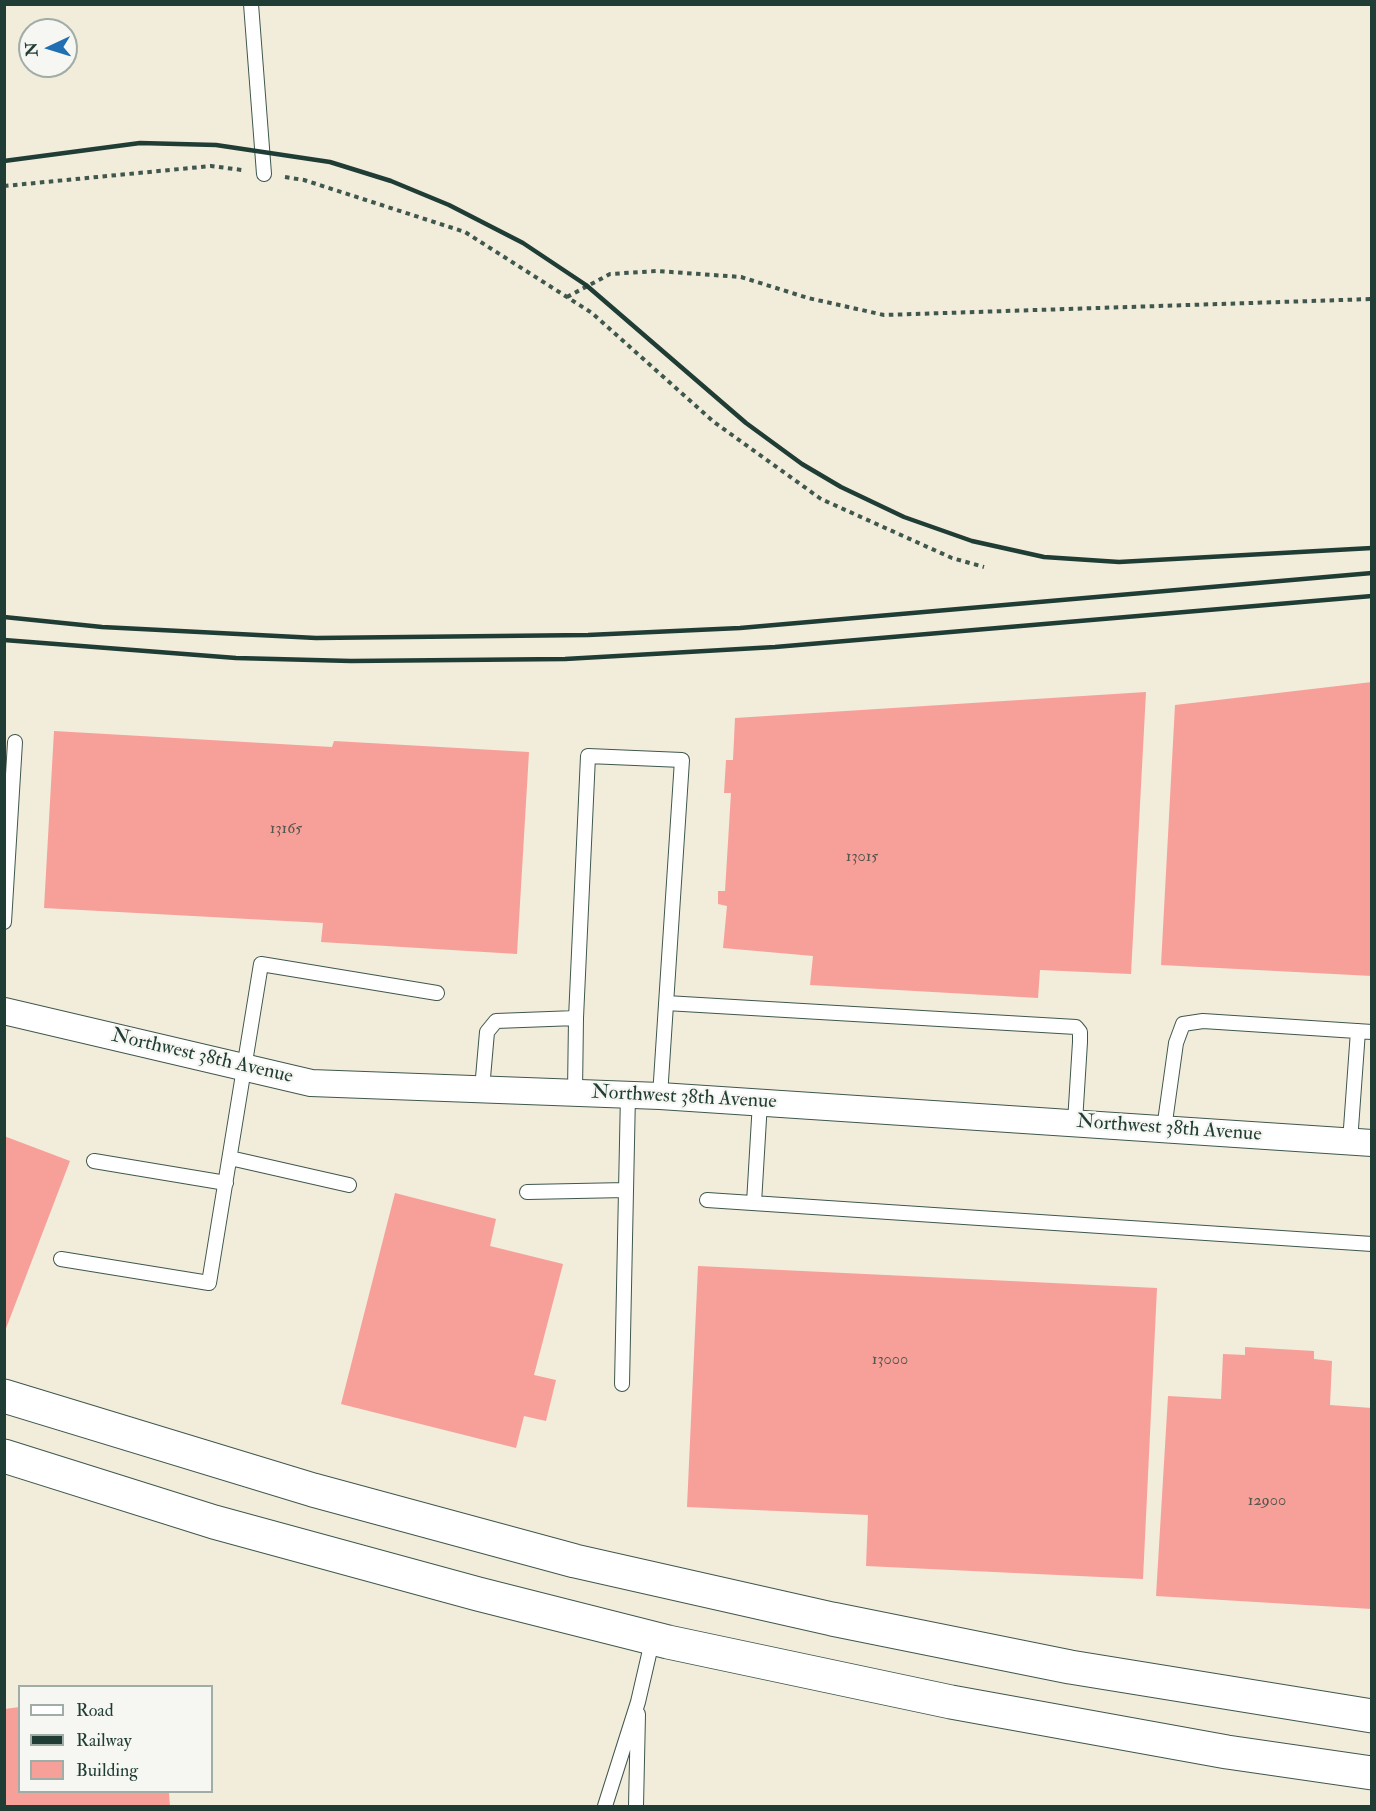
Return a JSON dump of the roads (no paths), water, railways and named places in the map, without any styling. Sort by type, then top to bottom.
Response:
[{"type":"main road","points":[[4,1396],[98,1427],[313,1490],[575,1561],[832,1619],[1070,1667],[1371,1716]]},
{"type":"main road","points":[[4,1456],[214,1522],[478,1594],[653,1638],[951,1702],[1227,1752],[1371,1773]]},
{"type":"street","name":"Northwest 38th Avenue","points":[[4,1011],[311,1083],[628,1094],[1361,1142]]},
{"type":"lane","points":[[251,4],[264,174]]},
{"type":"lane","points":[[4,922],[15,742]]},
{"type":"lane","points":[[575,1092],[576,1018],[588,756],[682,760],[660,1096]]},
{"type":"lane","points":[[61,1259],[209,1283],[261,964],[437,993]]},
{"type":"lane","points":[[666,1003],[1076,1027],[1080,1032],[1080,1042],[1075,1122]]},
{"type":"lane","points":[[482,1089],[487,1032],[496,1021],[576,1018]]},
{"type":"lane","points":[[1164,1129],[1176,1043],[1184,1024],[1203,1021],[1365,1031],[1361,1142]]},
{"type":"lane","points":[[622,1384],[628,1094]]},
{"type":"lane","points":[[754,1203],[760,1102]]},
{"type":"lane","points":[[230,1158],[350,1185]]},
{"type":"lane","points":[[94,1161],[226,1183]]},
{"type":"lane","points":[[527,1192],[626,1190]]},
{"type":"lane","points":[[707,1200],[1371,1244]]},
{"type":"lane","points":[[605,1806],[638,1702],[653,1638]]},
{"type":"lane","points":[[636,1806],[638,1702]]},
{"type":"railway","points":[[4,161],[140,143],[216,145],[330,162],[391,181],[449,205],[523,243],[586,285],[746,423],[802,464],[841,487],[904,517],[972,541],[1044,557],[1119,562],[1372,548]]},
{"type":"railway","points":[[4,617],[102,627],[316,638],[588,635],[740,628],[1372,573]]},
{"type":"railway","points":[[4,640],[236,658],[351,661],[565,659],[775,647],[1372,596]]}]
